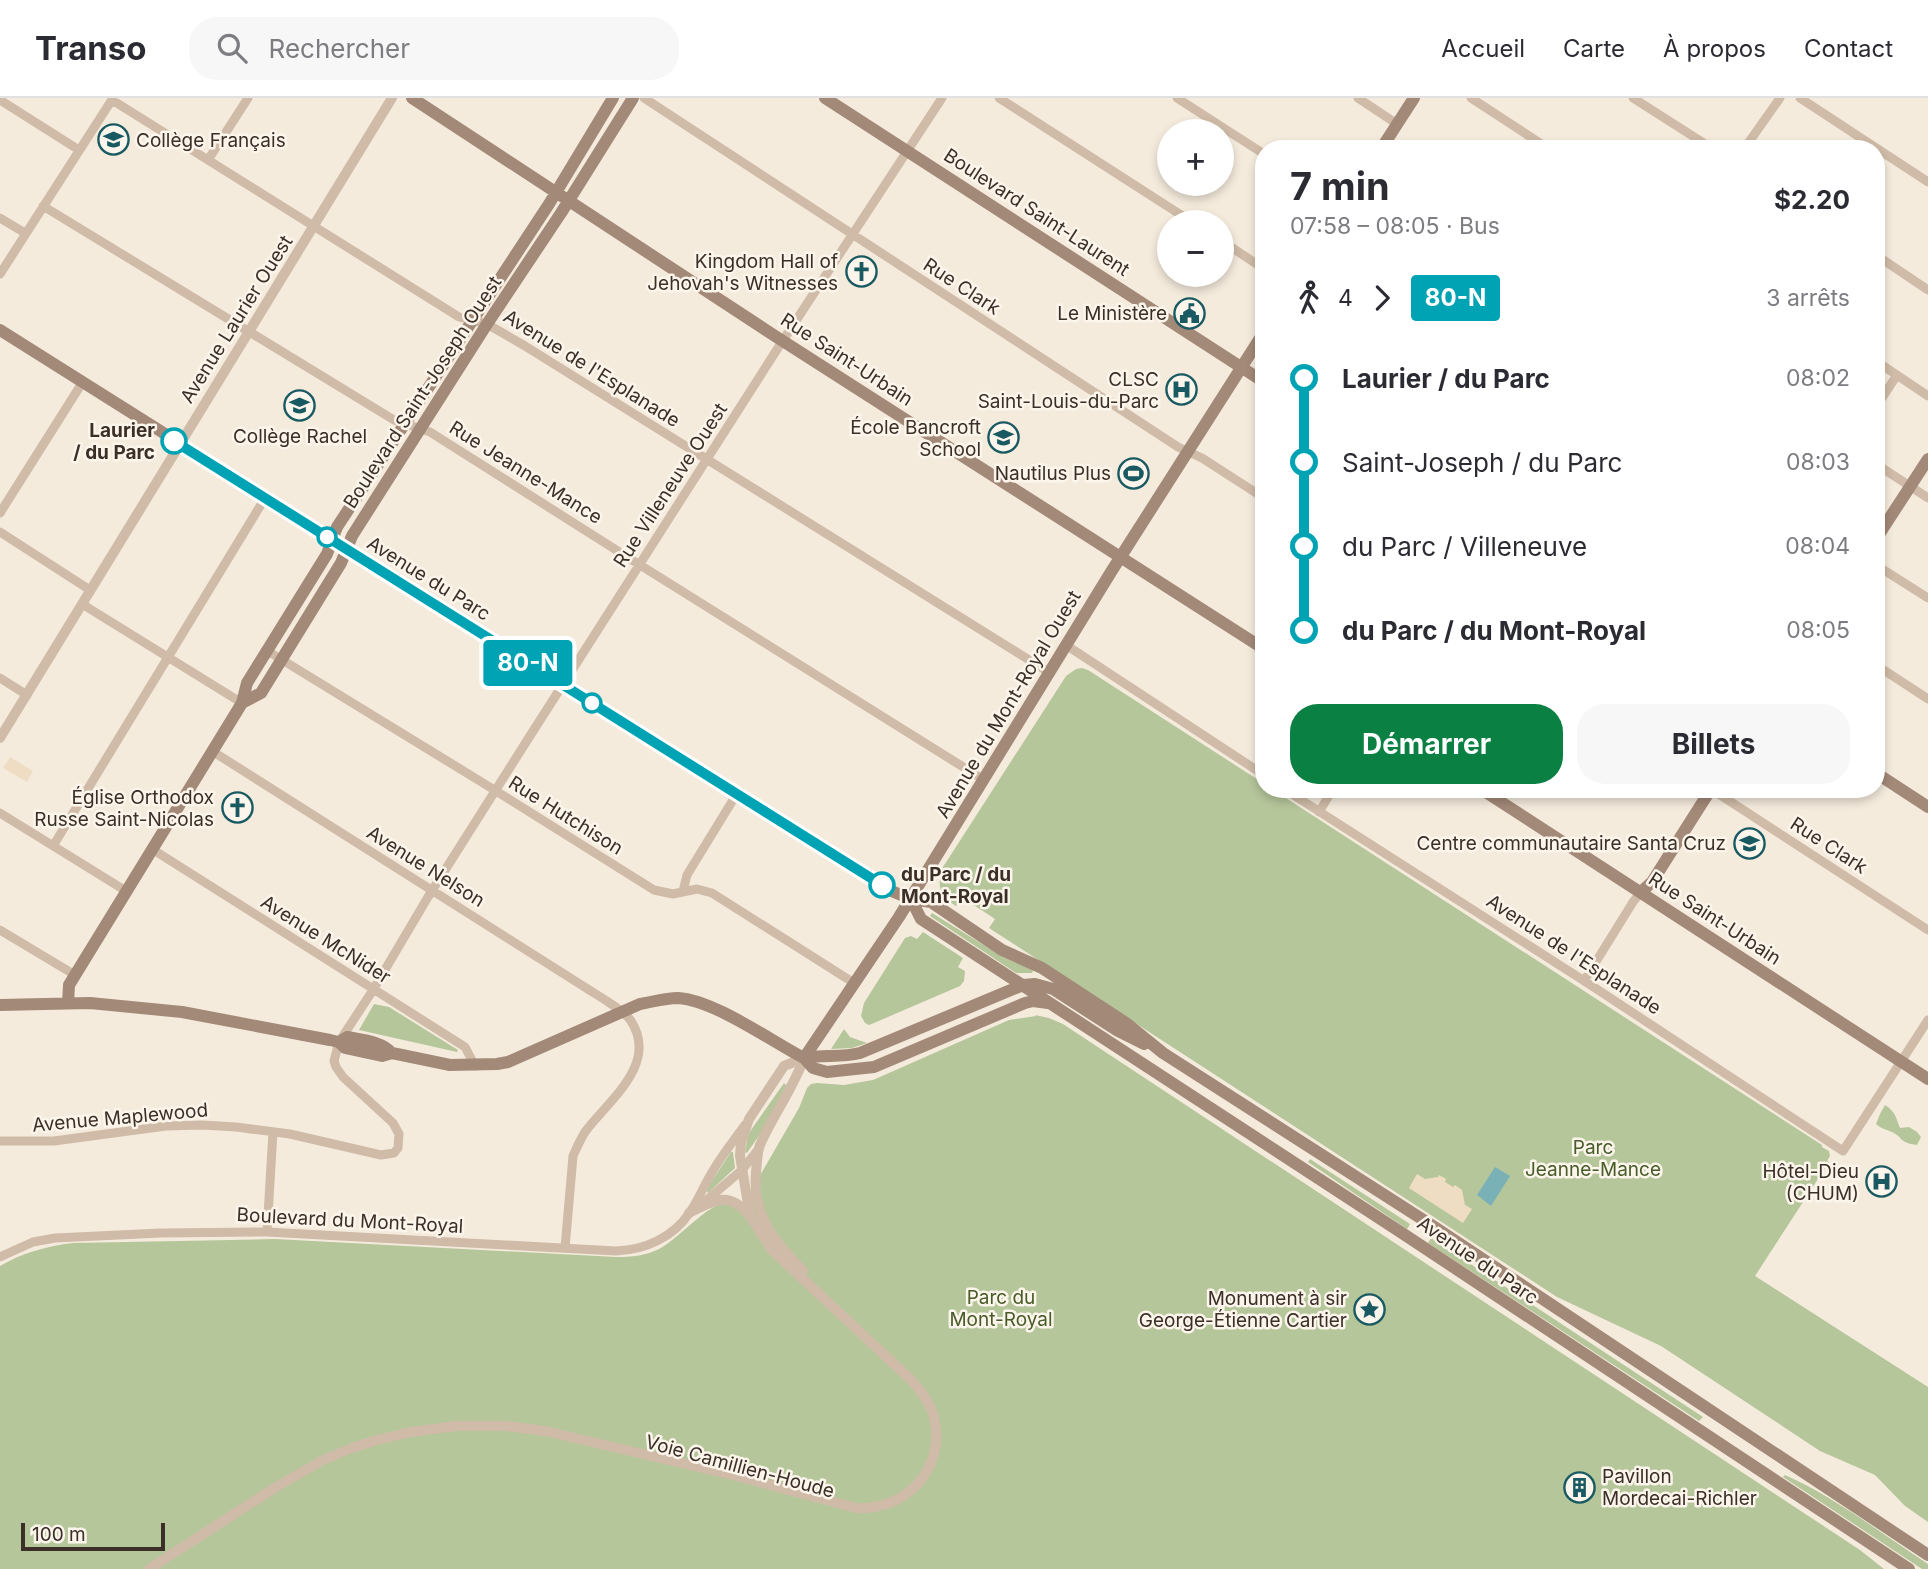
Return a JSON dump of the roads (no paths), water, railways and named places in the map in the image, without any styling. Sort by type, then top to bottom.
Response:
[{"type":"main road","name":"Rue Saint-Urbain","points":[[412,98],[783,341],[1255,643]]},
{"type":"main road","name":"Boulevard Saint-Joseph Ouest","points":[[68,1003],[69,985],[242,703],[247,683],[327,554],[337,527],[556,192],[613,98]]},
{"type":"main road","name":"Boulevard Saint-Joseph Ouest","points":[[242,703],[261,693],[340,565],[352,536],[633,98]]},
{"type":"main road","name":"Boulevard Saint-Laurent","points":[[825,98],[1255,377]]},
{"type":"main road","points":[[1389,140],[1413,98]]},
{"type":"main road","name":"Avenue du Parc","points":[[0,330],[889,890],[911,899],[931,902],[1002,950],[1042,968],[1126,1023],[1163,1053],[1427,1222],[1928,1555]]},
{"type":"main road","name":"Avenue du Mont-Royal Ouest","points":[[804,1058],[911,899],[1066,645],[1255,346]]},
{"type":"main road","points":[[1885,525],[1928,459]]},
{"type":"main road","points":[[1885,780],[1928,807]]},
{"type":"main road","name":"Rue Saint-Urbain","points":[[1495,798],[1928,1079]]},
{"type":"main road","points":[[1641,892],[1652,882],[1705,798]]},
{"type":"main road","name":"Avenue du Parc","points":[[911,899],[921,919],[1909,1569]]},
{"type":"main road","name":"Avenue du Parc","points":[[1023,985],[1035,984],[1053,989],[1118,1031],[1163,1053]]},
{"type":"main road","points":[[804,1058],[821,1054],[842,1056],[860,1053],[1023,985]]},
{"type":"main road","points":[[0,1005],[90,1003],[182,1013],[339,1042],[347,1037],[384,1045],[391,1053],[450,1065],[475,1066],[508,1062],[621,1012],[648,1002],[672,998],[697,1002],[729,1016],[804,1058],[813,1068],[827,1072],[874,1067],[1025,1003],[1055,1005]]},
{"type":"street","points":[[208,160],[248,98]]},
{"type":"street","name":"Avenue Laurier Ouest","points":[[0,738],[392,98]]},
{"type":"street","name":"Rue Clark","points":[[644,98],[1155,432],[1255,492]]},
{"type":"street","name":"Rue Villeneuve Ouest","points":[[339,1042],[639,565],[942,98]]},
{"type":"street","points":[[999,98],[1173,210]]},
{"type":"street","points":[[1177,98],[1255,148]]},
{"type":"street","points":[[1358,98],[1397,124]]},
{"type":"street","points":[[1471,98],[1535,140]]},
{"type":"street","points":[[1633,98],[1699,140]]},
{"type":"street","points":[[1750,140],[1780,98]]},
{"type":"street","points":[[1800,98],[1864,140]]},
{"type":"street","points":[[0,274],[112,99]]},
{"type":"street","name":"Avenue de l'Esplanade","points":[[112,99],[459,317],[487,324],[1050,673]]},
{"type":"street","points":[[0,100],[79,150]]},
{"type":"street","points":[[1885,154],[1928,182]]},
{"type":"street","name":"Rue Jeanne-Mance","points":[[43,206],[394,421],[430,432],[984,780]]},
{"type":"street","points":[[0,218],[25,233]]},
{"type":"street","points":[[1234,249],[1255,263]]},
{"type":"street","points":[[1885,261],[1928,290]]},
{"type":"street","points":[[1885,367],[1928,396]]},
{"type":"street","points":[[1885,394],[1898,375]]},
{"type":"street","points":[[0,513],[82,383]]},
{"type":"street","points":[[1885,470],[1928,498]]},
{"type":"street","points":[[53,846],[265,498]]},
{"type":"street","points":[[0,531],[90,590]]},
{"type":"street","points":[[1885,571],[1928,598]]},
{"type":"street","points":[[82,604],[242,703]]},
{"type":"street","points":[[1066,645],[1255,769]]},
{"type":"street","name":"Rue Hutchison","points":[[266,650],[653,890],[674,894],[697,889],[712,893],[854,983]]},
{"type":"street","points":[[1885,671],[1928,699]]},
{"type":"street","points":[[0,678],[27,695]]},
{"type":"street","name":"Avenue Nelson","points":[[212,751],[621,1012]]},
{"type":"street","points":[[683,891],[687,875],[736,794]]},
{"type":"street","name":"Avenue de l'Esplanade","points":[[1298,798],[1843,1151],[1901,1062]]},
{"type":"street","points":[[1319,812],[1328,798]]},
{"type":"street","name":"Rue Clark","points":[[1725,798],[1928,930]]},
{"type":"street","points":[[0,813],[126,891]]},
{"type":"street","name":"Avenue McNider","points":[[152,849],[465,1047],[475,1066]]},
{"type":"street","points":[[1584,981],[1641,892]]},
{"type":"street","points":[[0,930],[75,975]]},
{"type":"street","points":[[565,1248],[573,1156],[585,1132],[628,1081],[638,1060],[639,1044],[634,1029],[631,1021],[621,1012]]},
{"type":"street","points":[[1901,1062],[1928,1020]]},
{"type":"street","name":"Avenue Maplewood","points":[[0,1141],[54,1141],[166,1126],[213,1126],[273,1132],[380,1155],[394,1153],[398,1148],[399,1134],[393,1123],[336,1067],[334,1061],[339,1042]]},
{"type":"street","name":"Boulevard du Mont-Royal","points":[[690,1213],[714,1169],[784,1066],[804,1058]]},
{"type":"street","name":"Boulevard du Mont-Royal","points":[[0,1257],[33,1242],[69,1236],[174,1233],[267,1232],[624,1251],[643,1247],[665,1237],[743,1170],[759,1148],[790,1091],[804,1058]]},
{"type":"street","name":"Boulevard du Mont-Royal","points":[[743,1170],[740,1149],[749,1119]]},
{"type":"street","points":[[267,1232],[273,1132]]},
{"type":"street","name":"Voie Camillien-Houde","points":[[161,1569],[265,1499],[332,1461],[393,1441],[453,1431],[510,1431],[542,1436],[744,1483],[856,1514],[885,1511],[911,1499],[931,1478],[941,1454],[943,1430],[937,1408],[918,1379],[808,1276],[775,1240],[757,1202],[759,1148]]},
{"type":"street","name":"Voie Camillien-Houde","points":[[149,1569],[323,1460],[377,1440],[444,1427],[497,1426],[545,1431],[737,1476],[856,1508],[879,1507],[901,1498],[921,1482],[933,1458],[936,1433],[929,1405],[916,1385],[772,1250],[750,1216],[743,1170]]},
{"type":"street","points":[[690,1213],[713,1201],[729,1200],[740,1204],[750,1216]]},
{"type":"water","points":[[1495,1167],[1510,1176],[1491,1206],[1477,1195]]},
{"type":"place","name":"Collège Français","points":[[113,140]]},
{"type":"place","name":"Kingdom Hall of Jehovah's Witnesses","points":[[861,272]]},
{"type":"place","name":"Le Ministère","points":[[1190,313]]},
{"type":"place","name":"CLSC Saint-Louis-du-Parc","points":[[1182,390]]},
{"type":"place","name":"Collège Rachel","points":[[300,405]]},
{"type":"place","name":"École Bancroft School","points":[[1004,438]]},
{"type":"place","name":"Laurier / du Parc","points":[[174,441]]},
{"type":"place","name":"Nautilus Plus","points":[[1134,473]]},
{"type":"place","name":"Église Orthodox Russe Saint-Nicolas","points":[[237,808]]},
{"type":"place","name":"Centre communautaire Santa Cruz","points":[[1749,843]]},
{"type":"place","name":"du Parc / du Mont-Royal","points":[[882,885]]},
{"type":"place","name":"Hôtel-Dieu (CHUM)","points":[[1882,1182]]},
{"type":"place","name":"Monument à sir George-Étienne Cartier","points":[[1370,1309]]},
{"type":"place","name":"Pavillon Mordecai-Richler","points":[[1579,1487]]},
{"type":"park label","name":"Parc Jeanne-Mance","points":[[1593,1158]]},
{"type":"park label","name":"Parc du Mont-Royal","points":[[1001,1308]]}]
